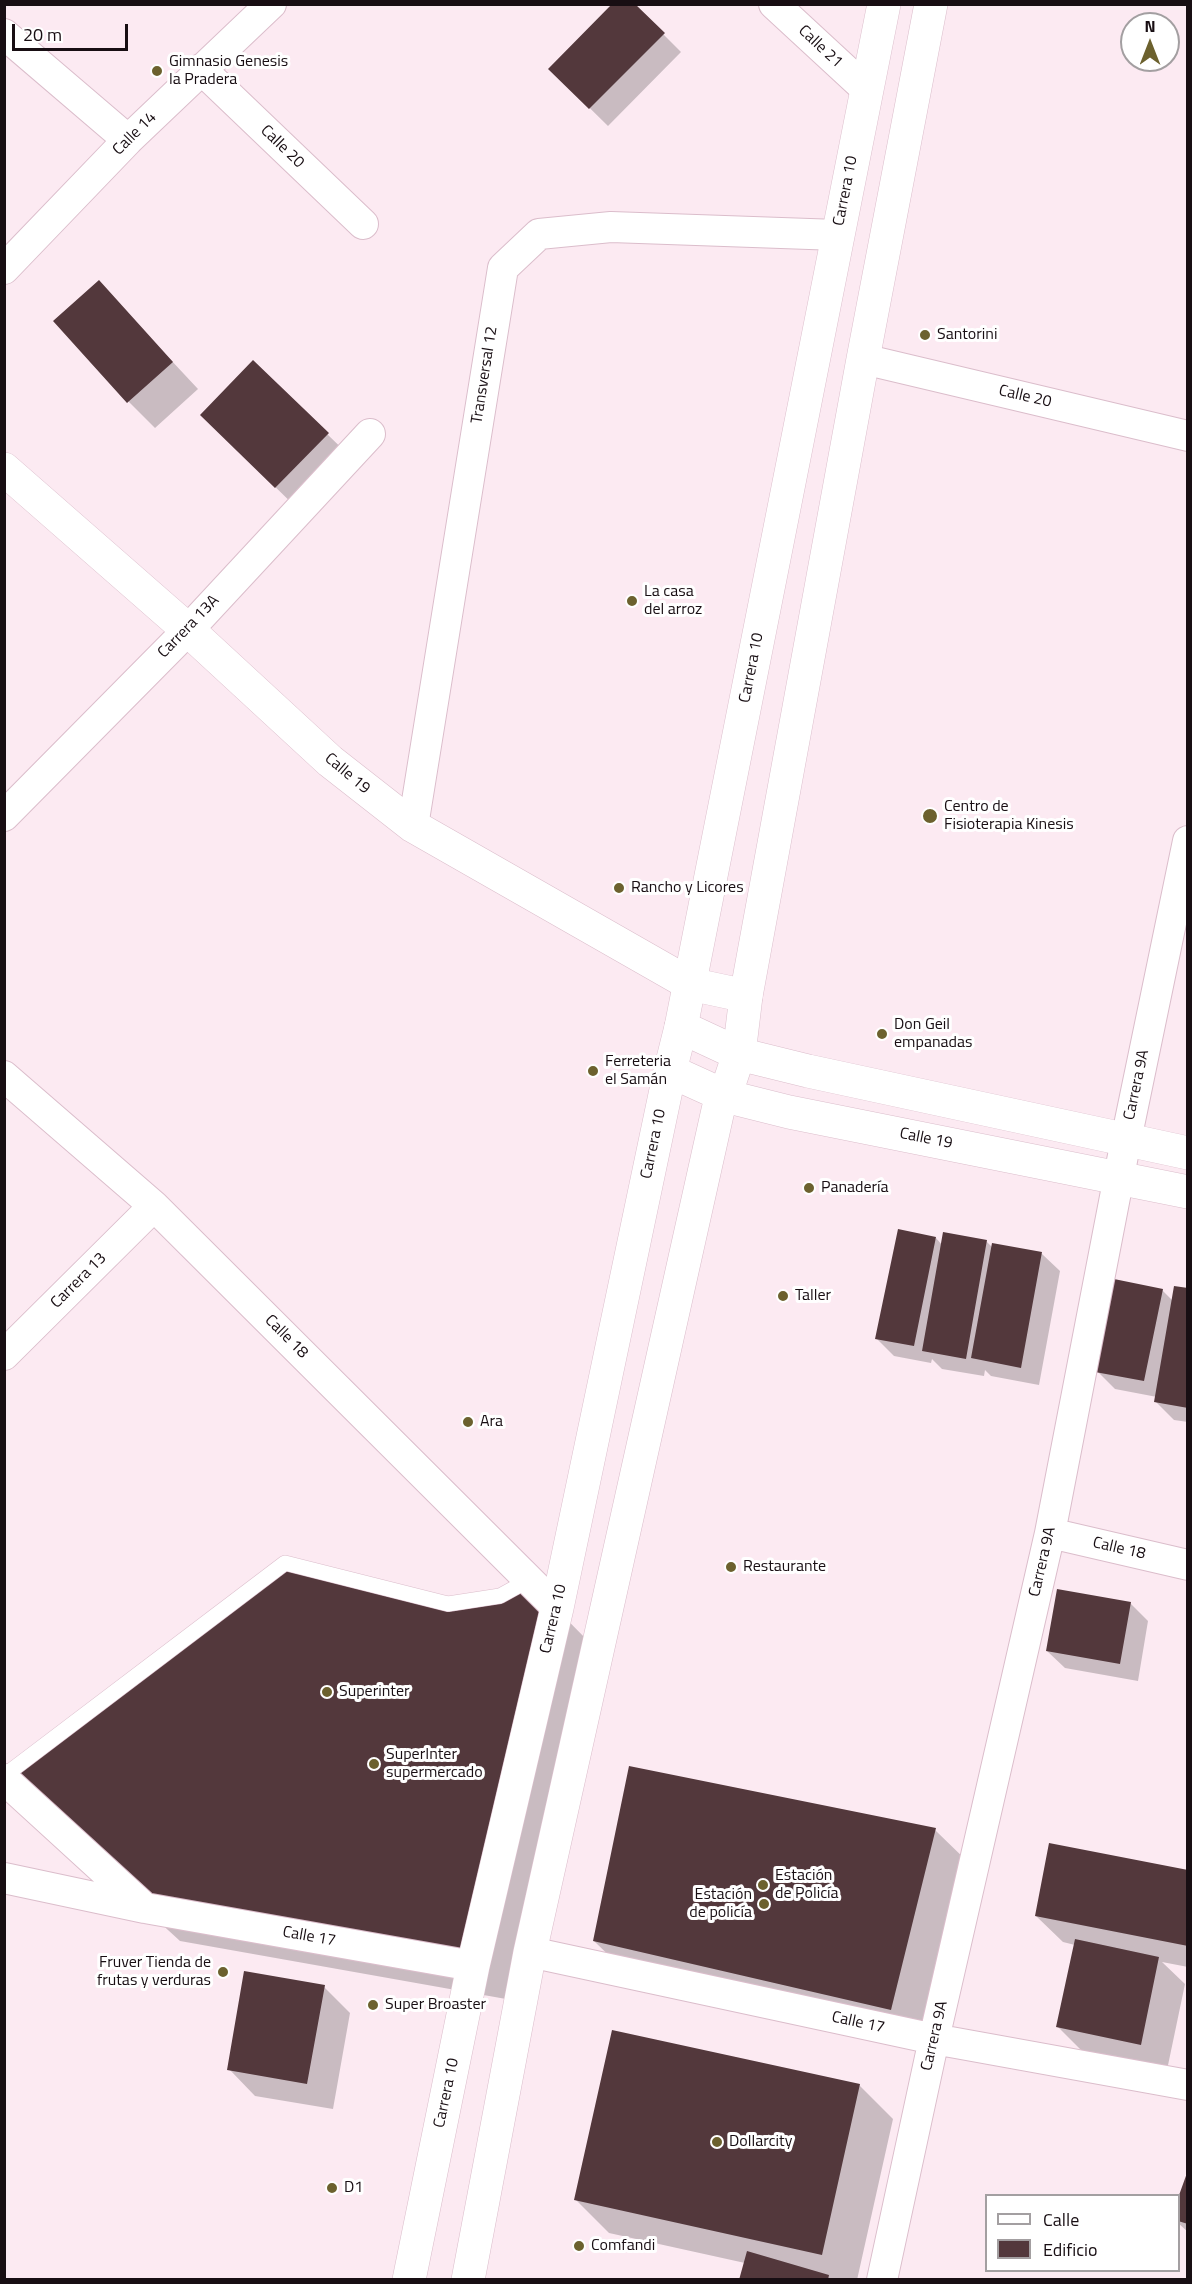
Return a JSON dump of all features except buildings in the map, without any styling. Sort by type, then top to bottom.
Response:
[{"type":"main road","name":"Carrera 10","points":[[409,2280],[473,1966],[557,1608],[690,984],[884,4]]},
{"type":"main road","points":[[468,2280],[530,1952],[718,1110],[739,1054],[746,996],[931,4]]},
{"type":"main road","name":"Calle 19","points":[[4,469],[188,630],[330,760],[413,826],[690,984],[746,996]]},
{"type":"main road","points":[[681,1026],[739,1054],[1188,1153]]},
{"type":"main road","name":"Calle 19","points":[[670,1071],[725,1096],[801,1114],[1188,1192]]},
{"type":"street","name":"Calle 14","points":[[4,268],[128,140],[271,4]]},
{"type":"street","name":"Calle 21","points":[[774,4],[866,89]]},
{"type":"street","points":[[4,34],[128,140]]},
{"type":"street","name":"Calle 20","points":[[201,69],[363,224]]},
{"type":"street","name":"Transversal 12","points":[[413,826],[503,268],[539,234],[611,227],[840,228]]},
{"type":"street","name":"Calle 20","points":[[863,359],[1188,436]]},
{"type":"street","name":"Carrera 13A","points":[[4,816],[188,630],[370,434]]},
{"type":"street","name":"Carrera 9A","points":[[882,2280],[934,2039],[1050,1533],[1126,1140],[1188,841]]},
{"type":"street","name":"Calle 18","points":[[4,1076],[154,1206],[557,1608]]},
{"type":"street","name":"Carrera 13","points":[[4,1355],[154,1206]]},
{"type":"street","name":"Calle 18","points":[[1050,1533],[1188,1565]]},
{"type":"street","points":[[4,1778],[145,1908]]},
{"type":"street","name":"Calle 17","points":[[4,1878],[145,1908],[473,1966]]},
{"type":"street","name":"Calle 17","points":[[530,1952],[934,2039],[1188,2085]]},
{"type":"lane","points":[[4,1778],[285,1563],[448,1604],[500,1596],[529,1580]]},
{"type":"place","name":"Gimnasio Genesis la Pradera","points":[[157,71]]},
{"type":"place","name":"Santorini","points":[[925,335]]},
{"type":"place","name":"La casa del arroz","points":[[632,601]]},
{"type":"place","name":"Centro de Fisioterapia Kinesis","points":[[930,816]]},
{"type":"place","name":"Rancho y Licores","points":[[619,888]]},
{"type":"place","name":"Don Geil empanadas","points":[[882,1034]]},
{"type":"place","name":"Ferreteria el Samán","points":[[593,1071]]},
{"type":"place","name":"Panadería","points":[[809,1188]]},
{"type":"place","name":"Taller","points":[[783,1296]]},
{"type":"place","name":"Ara","points":[[468,1422]]},
{"type":"place","name":"Restaurante","points":[[731,1567]]},
{"type":"place","name":"Superinter","points":[[327,1692]]},
{"type":"place","name":"SuperInter supermercado","points":[[374,1764]]},
{"type":"place","name":"Estación de Policía","points":[[763,1885]]},
{"type":"place","name":"Estación de policía","points":[[764,1904]]},
{"type":"place","name":"Fruver Tienda de frutas y verduras","points":[[223,1972]]},
{"type":"place","name":"Super Broaster","points":[[373,2005]]},
{"type":"place","name":"Dollarcity","points":[[717,2142]]},
{"type":"place","name":"D1","points":[[332,2188]]},
{"type":"place","name":"Comfandi","points":[[579,2246]]}]
